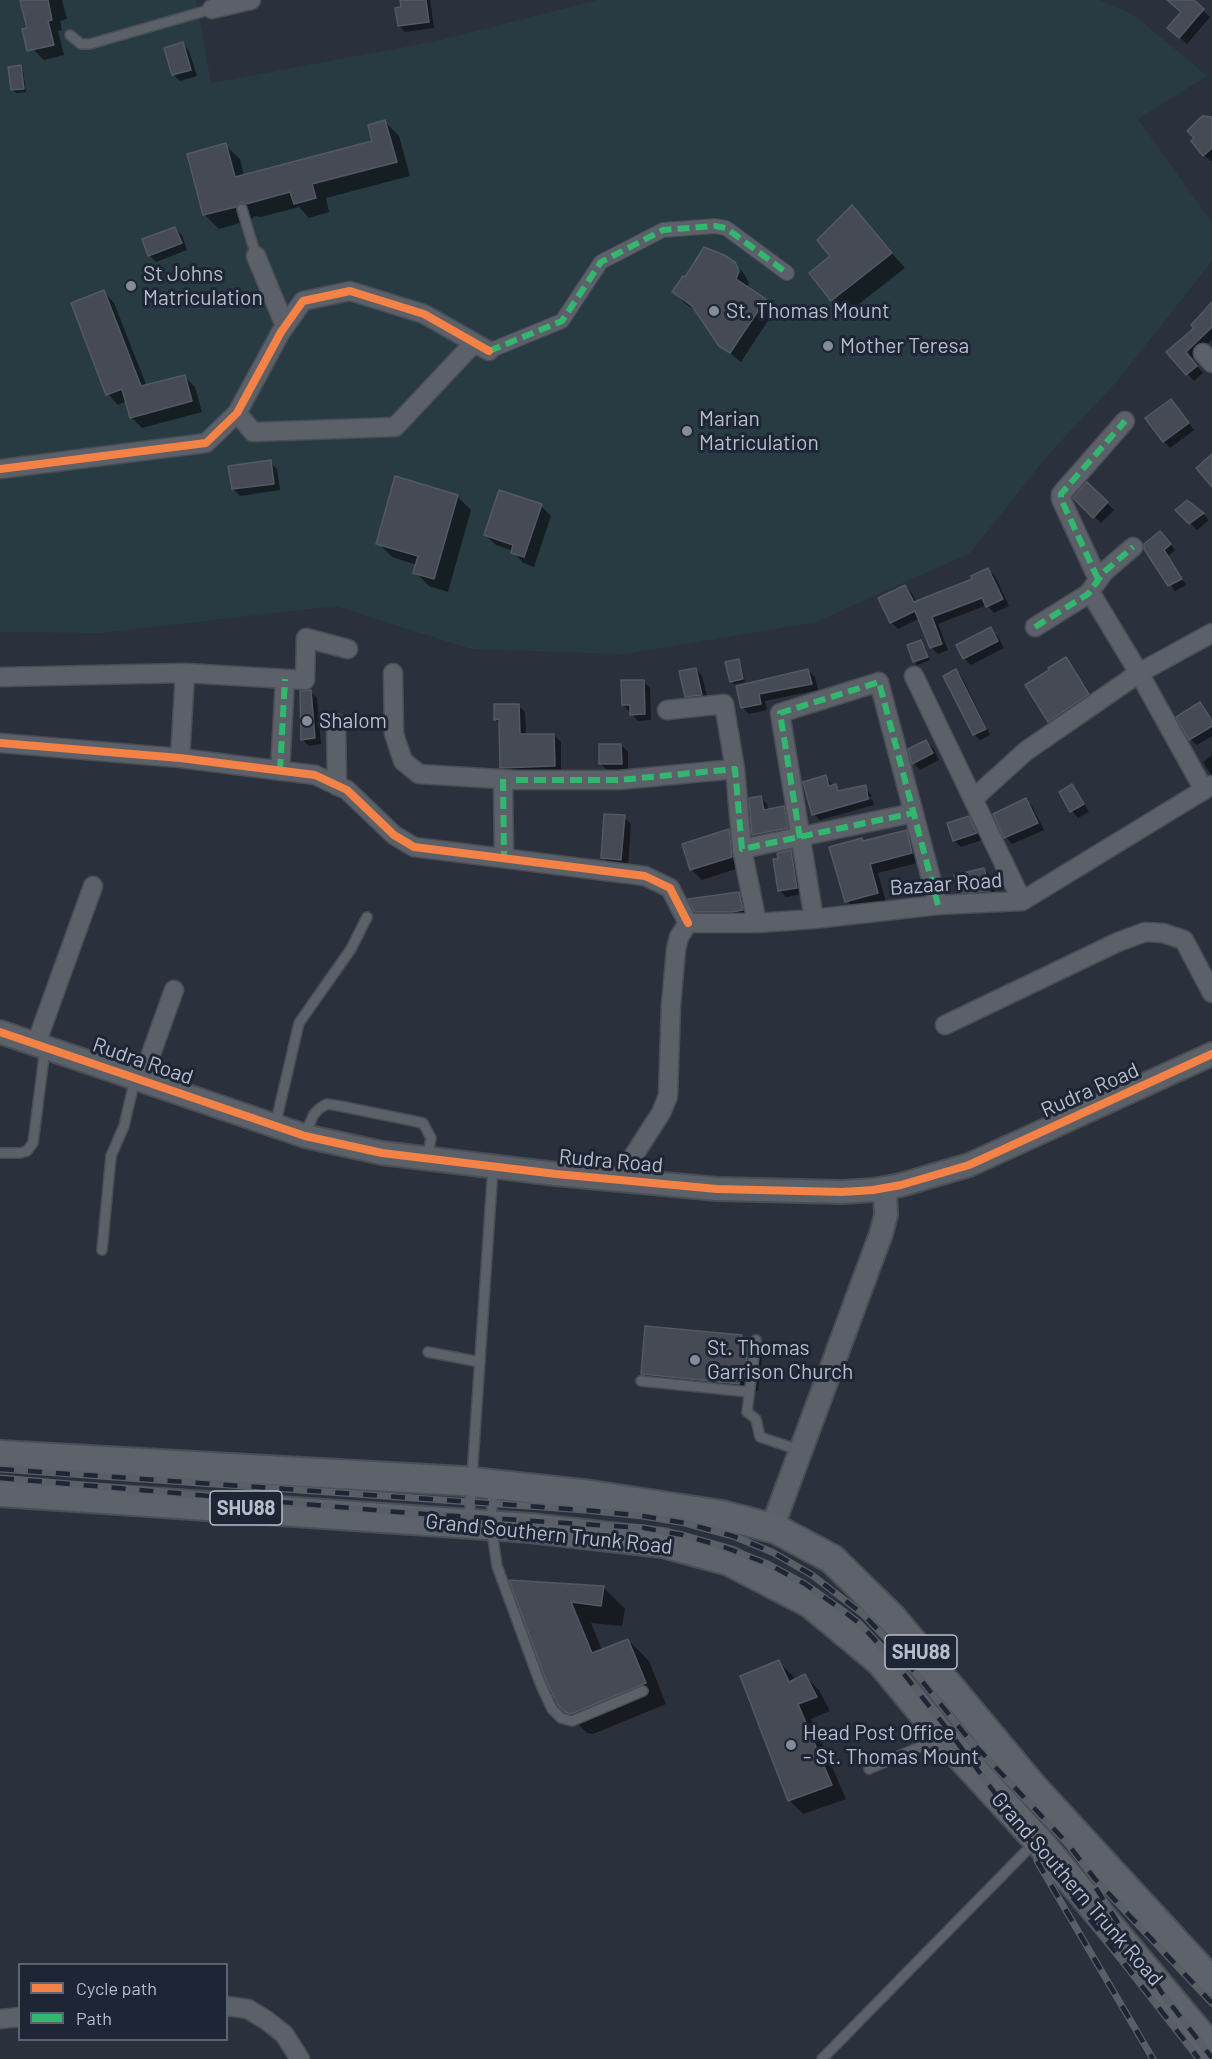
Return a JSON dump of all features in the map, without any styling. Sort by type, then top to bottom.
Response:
[{"type":"main road","name":"Grand Southern Trunk Road","points":[[0,1455],[483,1483],[722,1515],[772,1528],[832,1559],[893,1619],[1032,1786],[1212,1982]]},
{"type":"main road","points":[[530,1528],[532,1489]]},
{"type":"main road","name":"Grand Southern Trunk Road","points":[[0,1492],[530,1528],[663,1543],[729,1561],[810,1603],[880,1662],[943,1737],[1037,1840],[1212,2049]]},
{"type":"street","points":[[212,9],[251,0]]},
{"type":"street","points":[[237,413],[253,432],[395,427],[482,347],[562,321],[601,262],[663,230],[715,226],[726,228],[787,273]]},
{"type":"street","points":[[256,256],[285,326]]},
{"type":"street","points":[[0,469],[206,443],[237,413],[285,326],[303,301],[350,291],[424,314],[482,347]]},
{"type":"street","points":[[1125,421],[1061,494],[1061,500],[1094,585],[1139,673],[1208,787]]},
{"type":"street","points":[[1035,627],[1094,585],[1133,547]]},
{"type":"street","points":[[973,799],[1026,751],[1139,673],[1212,633]]},
{"type":"street","points":[[0,677],[185,673],[305,680],[306,638],[348,649]]},
{"type":"street","points":[[180,758],[185,673]]},
{"type":"street","points":[[393,673],[394,734],[403,760],[419,774],[503,779],[619,780],[735,769]]},
{"type":"street","points":[[914,676],[1022,901]]},
{"type":"street","points":[[280,771],[285,679]]},
{"type":"street","points":[[814,919],[780,713],[879,682],[938,905]]},
{"type":"street","points":[[667,710],[724,704],[735,769],[742,849],[757,923]]},
{"type":"street","points":[[336,723],[337,786]]},
{"type":"street","points":[[0,743],[180,758],[315,775],[347,790],[394,836],[414,847],[645,876],[670,888],[688,923],[679,937],[676,949],[671,1005],[668,1096],[662,1113],[634,1155],[628,1169],[627,1181]]},
{"type":"street","points":[[503,779],[504,858]]},
{"type":"street","name":"Bazaar Road","points":[[688,923],[757,923],[938,905],[1022,901],[1208,787]]},
{"type":"street","points":[[742,849],[913,813]]},
{"type":"street","points":[[41,1046],[93,886]]},
{"type":"street","points":[[945,1025],[1118,942],[1145,932],[1163,933],[1184,940],[1212,993]]},
{"type":"street","points":[[138,1078],[174,990]]},
{"type":"street","name":"Rudra Road","points":[[0,1032],[305,1136],[372,1151],[493,1167],[717,1189],[842,1192],[885,1188],[927,1179],[969,1165],[1212,1054]]},
{"type":"street","points":[[772,1528],[881,1234],[886,1215],[885,1188]]},
{"type":"street","points":[[228,2006],[248,2010],[266,2020],[284,2034],[300,2059]]},
{"type":"street","points":[[0,2019],[18,2017]]},
{"type":"lane","points":[[70,35],[81,44],[90,44],[212,9]]},
{"type":"lane","points":[[242,209],[256,256]]},
{"type":"lane","points":[[275,1126],[299,1023],[351,949],[367,917]]},
{"type":"lane","points":[[0,1153],[27,1151],[33,1143],[41,1046]]},
{"type":"lane","points":[[102,1250],[111,1156],[124,1126],[138,1078]]},
{"type":"lane","points":[[305,1136],[314,1114],[320,1108],[327,1104],[340,1106],[423,1123],[431,1138],[427,1159]]},
{"type":"lane","points":[[480,1524],[483,1483],[480,1362],[493,1167]]},
{"type":"lane","points":[[756,1340],[747,1412],[756,1419],[760,1437],[801,1451]]},
{"type":"lane","points":[[428,1352],[480,1362]]},
{"type":"lane","points":[[641,1381],[749,1392]]},
{"type":"lane","points":[[483,1483],[480,1524],[552,1709],[561,1718],[572,1721],[643,1691]]},
{"type":"lane","points":[[869,1769],[943,1737]]},
{"type":"lane","points":[[822,2059],[1037,1840]]},
{"type":"shaded area","name":"St. Thomas Mount","points":[[0,0],[196,0],[211,83],[438,41],[597,0],[1100,0],[1135,16],[1207,76],[1138,119],[1212,223],[1212,261],[1118,380],[1048,455],[970,553],[816,622],[623,654],[471,649],[336,606],[100,633],[0,632]]},
{"type":"building","points":[[20,0],[48,0],[52,20],[48,21],[54,45],[27,51],[22,29],[27,28]]},
{"type":"building","points":[[400,0],[426,0],[429,22],[398,26],[395,8],[401,7]]},
{"type":"building","points":[[1167,0],[1194,0],[1204,9],[1179,38],[1167,28],[1181,12]]},
{"type":"building","points":[[183,42],[191,70],[172,75],[164,48]]},
{"type":"building","points":[[21,65],[24,89],[11,90],[8,67]]},
{"type":"building","points":[[1202,116],[1212,117],[1212,148],[1203,156],[1191,141],[1194,138],[1187,131]]},
{"type":"building","points":[[385,120],[397,162],[312,184],[316,198],[294,204],[290,192],[246,204],[241,202],[236,207],[203,215],[187,154],[226,143],[235,177],[372,141],[368,125]]},
{"type":"building","points":[[852,205],[892,253],[831,301],[809,273],[830,256],[817,240]]},
{"type":"building","points":[[175,227],[182,243],[148,256],[142,239]]},
{"type":"building","points":[[704,247],[735,262],[739,271],[736,279],[766,299],[730,353],[719,346],[692,306],[672,292],[683,276],[685,277]]},
{"type":"building","points":[[104,290],[141,386],[185,375],[192,401],[130,418],[122,389],[106,395],[71,303]]},
{"type":"building","points":[[1212,302],[1212,327],[1186,352],[1197,366],[1186,375],[1166,352],[1194,328],[1191,325]]},
{"type":"building","points":[[1171,399],[1189,423],[1163,442],[1145,418]]},
{"type":"building","points":[[1212,454],[1212,487],[1196,468]]},
{"type":"building","points":[[271,460],[274,484],[232,489],[228,466]]},
{"type":"building","points":[[395,476],[458,495],[434,579],[413,573],[418,556],[376,544]]},
{"type":"building","points":[[1087,482],[1108,502],[1093,518],[1073,498]]},
{"type":"building","points":[[499,490],[542,504],[524,557],[511,553],[513,545],[484,535]]},
{"type":"building","points":[[1187,500],[1204,513],[1189,524],[1175,510]]},
{"type":"building","points":[[1160,531],[1171,544],[1164,550],[1182,579],[1168,586],[1144,549],[1144,544]]},
{"type":"building","points":[[988,568],[1003,599],[986,607],[982,598],[932,617],[942,644],[930,648],[915,611],[890,623],[878,598],[905,585],[914,602],[972,579],[971,576]]},
{"type":"building","points":[[991,627],[998,641],[963,659],[956,645]]},
{"type":"building","points":[[921,640],[928,657],[913,662],[907,645]]},
{"type":"building","points":[[1066,657],[1089,694],[1048,722],[1025,685]]},
{"type":"building","points":[[739,659],[743,679],[730,682],[725,662]]},
{"type":"building","points":[[696,668],[702,695],[685,697],[679,671]]},
{"type":"building","points":[[808,669],[812,684],[759,694],[761,704],[741,708],[736,686]]},
{"type":"building","points":[[956,669],[986,729],[973,735],[943,676]]},
{"type":"building","points":[[621,680],[644,680],[645,714],[630,715],[630,705],[622,705]]},
{"type":"building","name":"Shalom","points":[[311,690],[315,738],[301,740],[300,691]]},
{"type":"building","points":[[1200,702],[1212,721],[1212,726],[1189,740],[1176,717]]},
{"type":"building","points":[[494,704],[519,704],[520,734],[554,734],[555,766],[500,768],[499,719],[494,720]]},
{"type":"building","points":[[926,740],[933,753],[912,764],[908,749]]},
{"type":"building","points":[[599,744],[621,744],[622,764],[599,764]]},
{"type":"building","points":[[826,775],[829,786],[836,784],[838,791],[866,785],[868,799],[812,815],[803,782]]},
{"type":"building","points":[[1072,784],[1084,804],[1070,812],[1059,792]]},
{"type":"building","points":[[761,796],[764,810],[784,806],[788,828],[752,835],[749,798]]},
{"type":"building","points":[[1026,798],[1038,823],[1004,838],[993,814]]},
{"type":"building","points":[[604,814],[625,815],[621,860],[601,858]]},
{"type":"building","points":[[969,816],[977,833],[953,841],[947,823]]},
{"type":"building","points":[[729,829],[732,857],[690,870],[682,844]]},
{"type":"building","points":[[907,830],[912,853],[870,864],[878,893],[845,902],[829,847]]},
{"type":"building","points":[[791,850],[797,888],[778,891],[773,859],[778,859],[777,853]]},
{"type":"building","points":[[984,868],[990,891],[959,893],[954,875]]},
{"type":"building","points":[[739,892],[743,910],[732,912],[695,912],[688,899]]},
{"type":"building","name":"St. Thomas Garrison Church","points":[[645,1326],[742,1335],[742,1341],[749,1342],[744,1378],[740,1378],[739,1384],[641,1374]]},
{"type":"building","points":[[509,1580],[604,1586],[601,1606],[571,1602],[592,1653],[628,1639],[646,1683],[571,1714],[565,1712],[558,1705],[546,1680]]},
{"type":"building","name":"Head Post Office - St. Thomas Mount","points":[[779,1660],[789,1682],[805,1674],[817,1697],[798,1704],[832,1785],[788,1801],[740,1676]]},
{"type":"railway","points":[[0,1469],[643,1516],[685,1523],[733,1536],[772,1552],[812,1575],[864,1615],[896,1649],[968,1738],[1067,1843],[1095,1879],[1212,2003]]},
{"type":"railway","points":[[0,1478],[409,1513],[644,1528],[683,1535],[724,1547],[768,1564],[805,1584],[838,1607],[859,1623],[889,1655],[1073,1898],[1199,2059]]},
{"type":"railway","points":[[1037,1861],[1153,2059]]},
{"type":"railway","points":[[1096,1888],[1162,1993],[1212,2058]]},
{"type":"marked path","points":[[489,351],[562,321],[601,262],[663,230],[715,226],[726,228],[787,273]]},
{"type":"marked path","points":[[1098,579],[1061,499],[1061,494],[1125,421]]},
{"type":"marked path","points":[[1035,627],[1088,594],[1104,572],[1133,547]]},
{"type":"marked path","points":[[280,771],[285,679]]},
{"type":"marked path","points":[[800,838],[780,713],[879,682],[938,905]]},
{"type":"marked path","points":[[516,780],[619,780],[735,769],[742,849],[913,813]]},
{"type":"marked path","points":[[503,779],[504,858]]},
{"type":"cycle path","points":[[0,469],[206,443],[237,413],[281,332],[303,301],[350,291],[424,314],[489,351]]},
{"type":"cycle path","points":[[0,743],[180,758],[315,775],[347,790],[394,835],[414,847],[645,876],[670,888],[688,923]]},
{"type":"cycle path","points":[[0,1032],[305,1136],[382,1153],[556,1174],[717,1189],[842,1192],[901,1185],[969,1165],[1212,1054]]},
{"type":"place","name":"St Johns Matriculation","points":[[131,286]]},
{"type":"place","name":"St. Thomas Mount","points":[[714,311]]},
{"type":"place","name":"Mother Teresa","points":[[828,346]]},
{"type":"place","name":"Marian Matriculation","points":[[687,431]]},
{"type":"place","name":"Shalom","points":[[307,721]]},
{"type":"place","name":"St. Thomas Garrison Church","points":[[695,1360]]},
{"type":"place","name":"Head Post Office - St. Thomas Mount","points":[[791,1745]]}]
